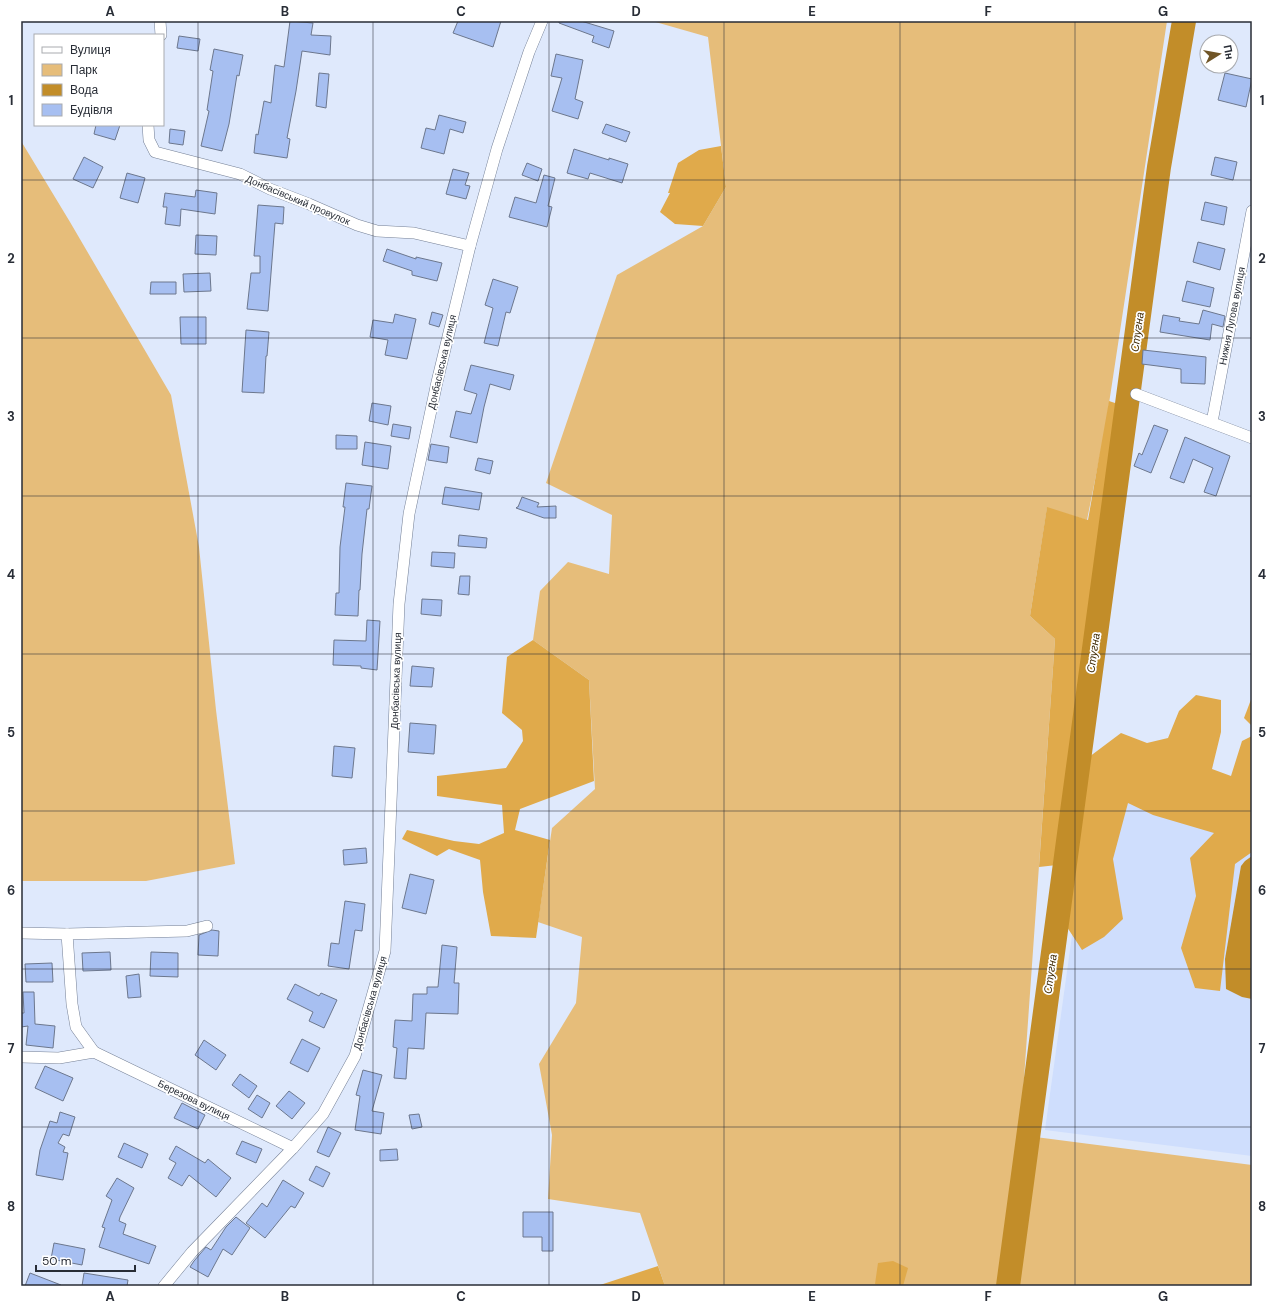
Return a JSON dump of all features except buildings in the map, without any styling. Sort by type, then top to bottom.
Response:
[{"type":"street","points":[[160,21],[161,34]]},
{"type":"street","name":"Донбасівська вулиця","points":[[164,1286],[192,1252],[293,1148],[323,1114],[355,1056],[385,950],[399,604],[409,514],[436,382],[470,246],[497,149],[529,52],[542,21]]},
{"type":"street","name":"Донбасівський провулок","points":[[148,126],[149,140],[156,152],[240,174],[270,189],[309,204],[356,225],[377,231],[414,233],[470,246]]},
{"type":"street","name":"Нижня Лугова вулиця","points":[[1212,422],[1252,211]]},
{"type":"street","points":[[1136,394],[1252,438]]},
{"type":"street","points":[[21,933],[68,934],[187,931],[207,926]]},
{"type":"street","name":"Березова вулиця","points":[[68,934],[72,1004],[76,1027],[94,1052],[293,1148]]},
{"type":"street","points":[[21,1057],[59,1058],[94,1052]]},
{"type":"shaded area","points":[[721,146],[726,187],[703,226],[675,224],[660,212],[670,193],[668,193],[678,163],[699,150]]},
{"type":"shaded area","points":[[1109,401],[1121,405],[1093,575],[1057,865],[1039,867],[1055,639],[1030,616],[1047,507],[1088,520]]},
{"type":"shaded area","points":[[533,640],[589,680],[594,781],[520,809],[515,830],[550,840],[536,938],[491,936],[483,892],[480,860],[449,849],[437,856],[402,839],[407,830],[454,841],[479,844],[504,833],[502,805],[437,796],[437,776],[506,768],[523,741],[522,730],[502,713],[507,657]]},
{"type":"shaded area","points":[[1196,695],[1221,700],[1221,732],[1212,769],[1231,776],[1242,741],[1252,736],[1252,852],[1235,864],[1220,991],[1195,988],[1181,948],[1196,896],[1190,858],[1214,833],[1153,815],[1128,803],[1113,859],[1123,919],[1104,937],[1082,950],[1065,924],[1089,757],[1121,733],[1147,743],[1168,738],[1179,711]]},
{"type":"shaded area","points":[[1252,697],[1252,726],[1244,718]]},
{"type":"shaded area","points":[[1094,777],[1252,829],[1252,1156],[1045,1130]]},
{"type":"shaded area","points":[[893,1261],[908,1268],[903,1286],[879,1286],[875,1284],[878,1263]]},
{"type":"shaded area","points":[[658,1266],[665,1286],[597,1286]]},
{"type":"green space","points":[[652,21],[1167,21],[1105,430],[1087,520],[1047,508],[1030,616],[1055,639],[1020,1135],[1252,1165],[1252,1286],[665,1286],[640,1213],[548,1199],[552,1135],[539,1064],[576,1003],[582,937],[538,922],[552,828],[595,789],[589,680],[533,640],[540,591],[568,562],[609,574],[612,515],[546,483],[617,275],[703,226],[726,187],[708,37]]},
{"type":"green space","points":[[21,141],[171,395],[199,547],[216,710],[235,864],[146,881],[21,881]]},
{"type":"water","points":[[1252,856],[1252,999],[1242,997],[1226,989],[1225,959],[1241,866]]},
{"type":"waterway","name":"Стугна","points":[[1008,1286],[1159,167],[1184,21]]}]
